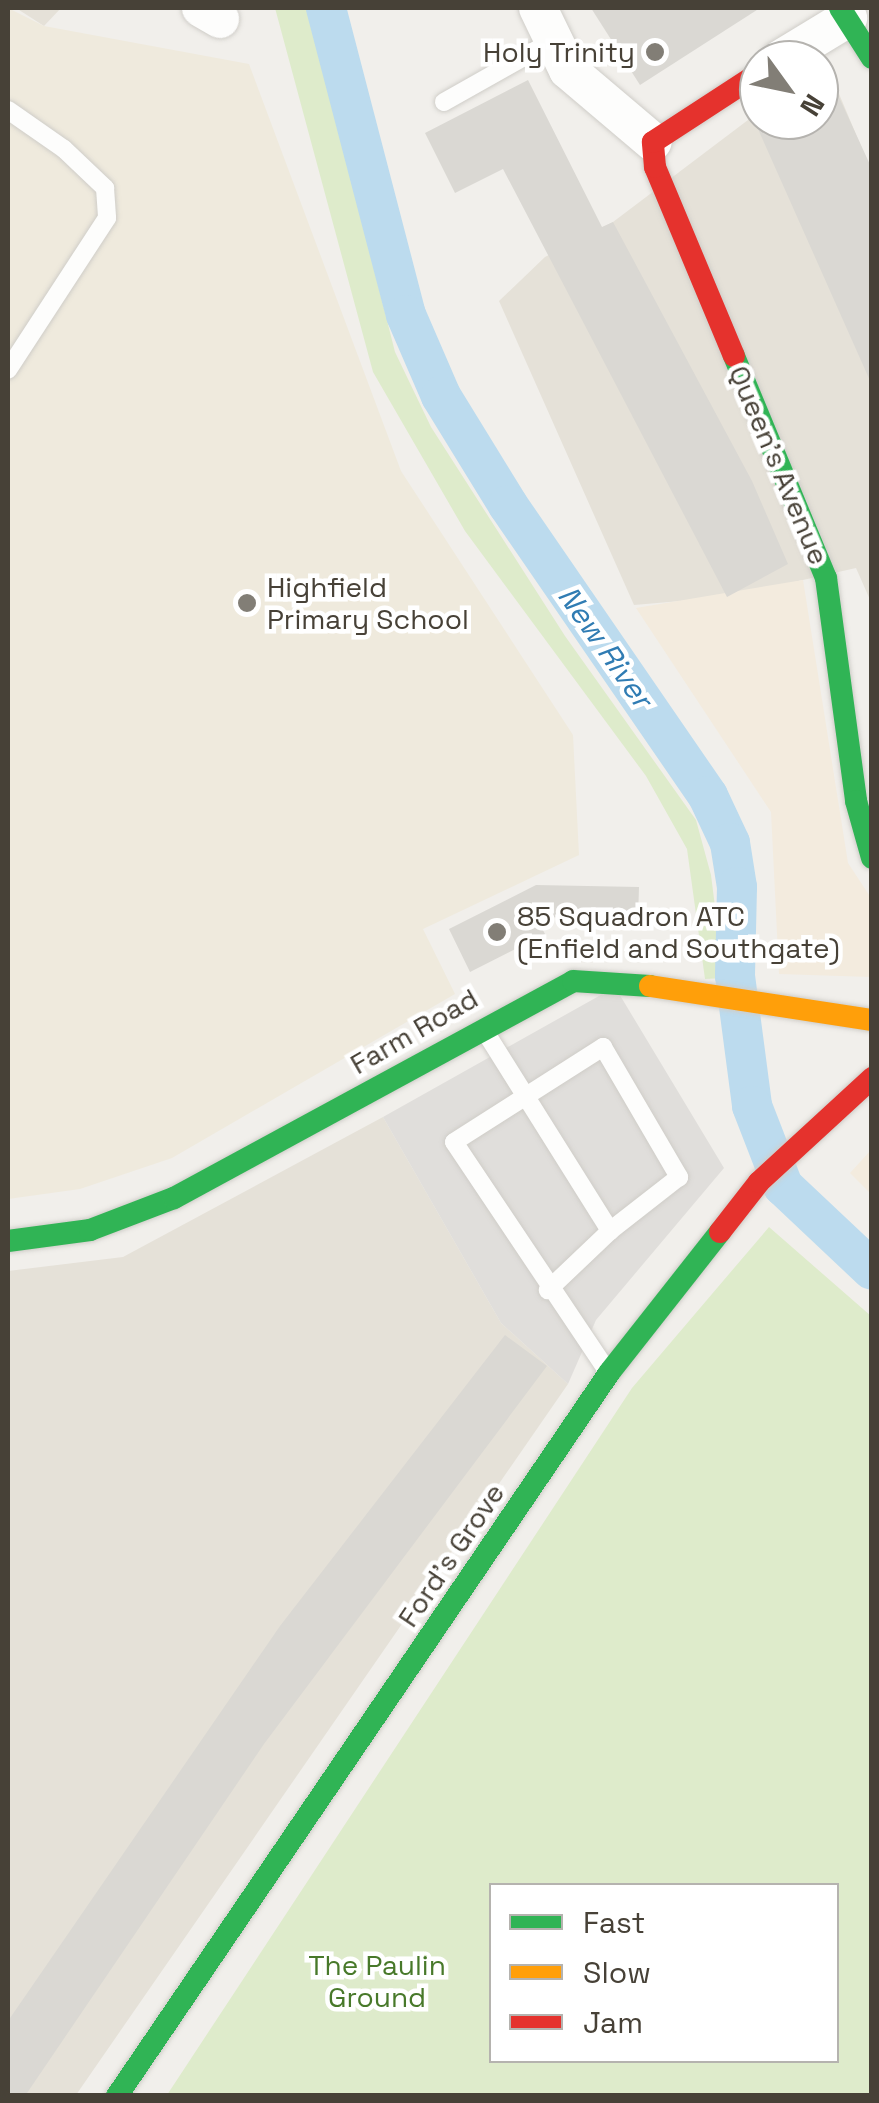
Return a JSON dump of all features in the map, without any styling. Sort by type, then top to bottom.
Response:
[{"type":"street","points":[[807,40],[844,13],[872,58]]},
{"type":"street","points":[[546,24],[568,70],[653,142],[694,107],[739,83]]},
{"type":"street","name":"Queen's Avenue","points":[[653,142],[655,167],[826,578],[856,801],[872,858]]},
{"type":"street","name":"Farm Road","points":[[8,1241],[90,1230],[174,1198],[573,982],[720,996],[872,1020]]},
{"type":"street","name":"Ford's Grove","points":[[117,2096],[610,1373],[759,1182],[872,1078]]},
{"type":"lane","points":[[444,102],[546,24]]},
{"type":"lane","points":[[8,110],[64,148],[105,188],[108,218],[8,370]]},
{"type":"lane","points":[[482,1028],[610,1231]]},
{"type":"lane","points":[[548,1290],[610,1231],[680,1177],[603,1048],[524,1094],[454,1142],[548,1290],[610,1373]]},
{"type":"shaded area","name":"Highfield Primary School","points":[[8,8],[44,26],[249,64],[401,471],[573,735],[579,855],[423,929],[455,994],[172,1158],[80,1189],[8,1199]]},
{"type":"shaded area","points":[[16,8],[61,8],[44,26]]},
{"type":"shaded area","points":[[839,94],[871,170],[871,602],[856,568],[727,597],[634,605],[499,301],[545,257],[613,222],[739,127],[739,140],[839,140]]},
{"type":"shaded area","points":[[803,580],[848,863],[871,898],[871,977],[779,974],[771,812],[636,608]]},
{"type":"shaded area","points":[[615,987],[724,1168],[596,1320],[568,1384],[501,1323],[383,1117]]},
{"type":"shaded area","points":[[383,1117],[501,1323],[568,1384],[76,2095],[8,2095],[8,1271],[123,1257]]},
{"type":"shaded area","points":[[871,1150],[871,1194],[850,1173]]},
{"type":"green space","points":[[275,8],[308,8],[395,352],[431,427],[565,636],[696,820],[711,875],[724,978],[705,979],[687,849],[646,776],[465,531],[373,372]]},
{"type":"green space","name":"The Paulin Ground","points":[[769,1227],[871,1316],[871,2095],[167,2095],[632,1388]]},
{"type":"building","name":"Holy Trinity","points":[[591,8],[760,8],[640,85]]},
{"type":"building","points":[[528,80],[602,227],[613,222],[752,481],[788,564],[727,597],[503,169],[455,193],[425,133]]},
{"type":"building","points":[[839,97],[872,169],[871,383],[763,140],[839,140]]},
{"type":"building","points":[[536,885],[639,887],[638,919],[536,917],[545,934],[470,972],[449,929]]},
{"type":"building","points":[[505,1335],[547,1366],[264,1744],[25,2096],[8,2096],[8,2021],[280,1626]]},
{"type":"waterway","name":"New River","points":[[326,8],[406,315],[441,396],[508,505],[708,796],[730,843],[737,887],[735,976],[752,1106],[783,1186],[872,1270]]},
{"type":"traffic: fast","points":[[840,8],[872,58]]},
{"type":"traffic: fast","points":[[734,356],[826,578],[856,801],[872,858]]},
{"type":"traffic: fast","points":[[8,1241],[90,1230],[174,1198],[573,981],[650,986]]},
{"type":"traffic: fast","points":[[117,2096],[609,1373],[720,1232]]},
{"type":"traffic: slow","points":[[650,986],[872,1020]]},
{"type":"traffic: jam","points":[[734,356],[655,167],[653,142],[739,86]]},
{"type":"traffic: jam","points":[[720,1232],[759,1182],[872,1078]]},
{"type":"place","name":"Holy Trinity","points":[[655,52]]},
{"type":"place","name":"Highfield Primary School","points":[[247,603]]},
{"type":"place","name":"85 Squadron ATC (Enfield and Southgate)","points":[[497,932]]}]
